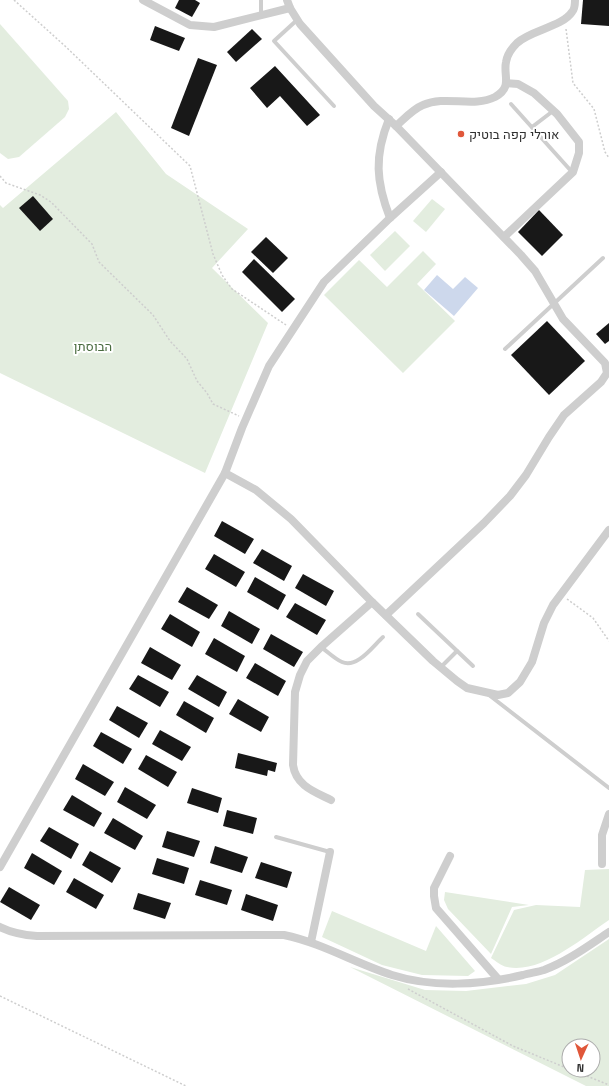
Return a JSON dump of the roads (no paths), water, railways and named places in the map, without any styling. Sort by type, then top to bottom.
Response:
[{"type":"street","points":[[143,0],[190,25],[214,26],[261,15],[289,4],[298,20],[313,39],[374,106],[389,119],[441,172],[535,271],[563,319],[605,363],[607,373],[602,382],[564,415],[526,475],[510,496],[484,523],[386,615]]},
{"type":"street","points":[[396,126],[423,105],[444,100],[482,102],[496,96],[504,90],[506,83],[506,62],[509,54],[517,43],[533,33],[564,19],[573,11],[575,0]]},
{"type":"street","points":[[504,237],[573,172],[579,153],[579,142],[553,111],[534,94],[518,84],[506,83]]},
{"type":"street","points":[[389,119],[383,134],[379,153],[378,173],[385,204],[390,218]]},
{"type":"street","points":[[0,867],[225,473],[269,366],[292,329],[324,282],[390,218],[441,172]]},
{"type":"street","points":[[225,473],[256,490],[291,519],[372,602],[441,668],[467,688],[488,694],[498,695],[508,693],[520,682],[532,662],[544,623],[553,605],[609,530]]},
{"type":"street","points":[[331,800],[310,790],[294,774],[295,692],[300,675],[308,661],[321,647],[372,602]]},
{"type":"street","points":[[602,864],[602,834],[609,814]]},
{"type":"street","points":[[311,942],[330,852]]},
{"type":"street","points":[[450,856],[434,888],[436,908],[498,980]]},
{"type":"street","points":[[0,927],[21,935],[37,936],[284,935],[311,942],[392,975],[417,981],[444,983],[498,980],[543,970],[566,960],[609,932]]},
{"type":"lane","points":[[261,15],[262,0]]},
{"type":"lane","points":[[298,20],[274,41],[334,106]]},
{"type":"lane","points":[[511,104],[573,172]]},
{"type":"lane","points":[[532,127],[553,111]]},
{"type":"lane","points":[[505,348],[603,258]]},
{"type":"lane","points":[[418,614],[473,666]]},
{"type":"lane","points":[[321,647],[342,662],[351,664],[358,662],[383,636]]},
{"type":"lane","points":[[441,668],[457,651]]},
{"type":"lane","points":[[488,694],[609,788]]},
{"type":"lane","points":[[276,837],[330,852]]},
{"type":"water","points":[[437,275],[453,289],[465,277],[478,288],[454,316],[424,290]]},
{"type":"place","name":"אורלי קפה בוטיק","points":[[461,134]]},
{"type":"park label","name":"הבוסתן","points":[[93,346]]}]
